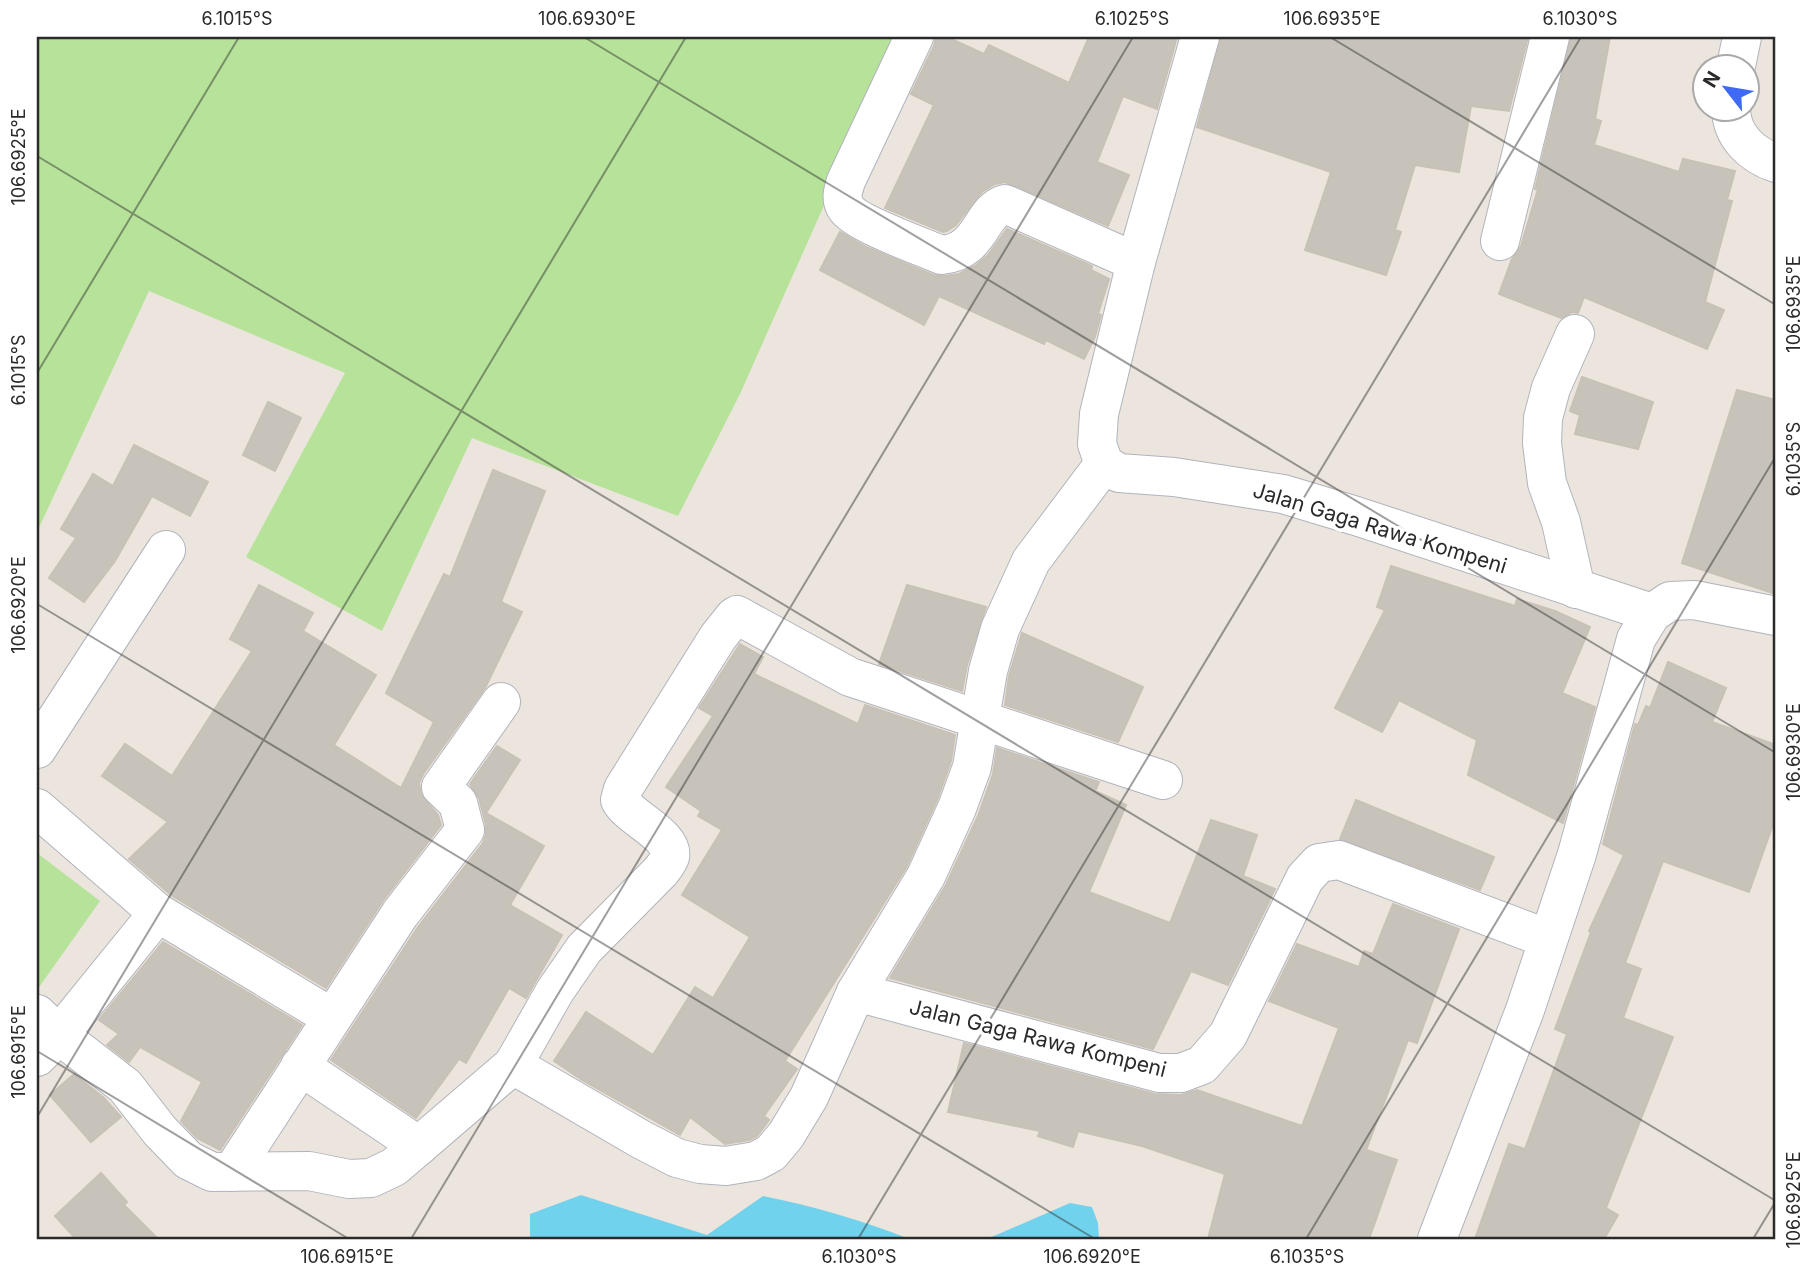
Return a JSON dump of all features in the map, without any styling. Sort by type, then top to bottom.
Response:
[{"type":"street","points":[[914,37],[846,181],[842,197],[847,210],[860,219],[941,255],[955,254],[966,247],[993,210],[1005,204],[1136,262]]},
{"type":"street","points":[[513,1065],[642,1140],[677,1158],[699,1164],[726,1166],[756,1161],[771,1153],[786,1135],[809,1097],[856,992],[926,876],[957,808],[972,767],[988,671],[1000,629],[1031,561],[1104,464],[1097,444],[1099,414],[1136,262],[1200,37]]},
{"type":"street","points":[[1500,241],[1550,37]]},
{"type":"street","points":[[1732,122],[1743,142],[1760,157],[1776,163]]},
{"type":"street","points":[[1575,334],[1551,388],[1543,418],[1542,443],[1547,483],[1561,522],[1576,589]]},
{"type":"street","name":"Jalan Gaga Rawa Kompeni","points":[[1104,464],[1119,473],[1174,477],[1283,494],[1652,613]]},
{"type":"street","points":[[37,749],[166,550]]},
{"type":"street","points":[[1437,1239],[1525,1010],[1577,854],[1636,639],[1652,613],[1671,601],[1694,600],[1776,616]]},
{"type":"street","points":[[159,913],[44,1035],[125,1086],[160,1132],[188,1160],[212,1172],[309,1171],[349,1179],[371,1178],[394,1167],[513,1065],[555,991],[584,949],[661,871],[670,856],[669,846],[663,837],[625,809],[620,800],[631,777],[718,637],[737,615],[850,677],[1163,780]]},
{"type":"street","points":[[232,1171],[400,914],[465,830],[458,803],[441,786],[501,702]]},
{"type":"street","points":[[37,808],[159,913],[331,1017]]},
{"type":"street","name":"Jalan Gaga Rawa Kompeni","points":[[856,992],[1160,1073],[1181,1073],[1202,1065],[1228,1035],[1305,878],[1319,863],[1339,860],[1548,939]]},
{"type":"street","points":[[300,1066],[419,1146]]},
{"type":"green space","points":[[37,37],[899,37],[740,394],[678,516],[472,438],[382,631],[246,557],[345,373],[149,291],[37,532]]},
{"type":"green space","points":[[37,853],[100,901],[37,990]]},
{"type":"water","points":[[581,1195],[707,1235],[763,1196],[837,1214],[909,1239],[530,1239],[530,1214]]},
{"type":"water","points":[[1070,1203],[1092,1207],[1098,1223],[1099,1239],[987,1239]]},
{"type":"building","points":[[936,37],[947,37],[984,54],[989,45],[1069,83],[1089,37],[1177,37],[1157,109],[1123,96],[1097,162],[1129,175],[1108,226],[1005,182],[995,184],[982,192],[956,225],[943,232],[885,208],[934,105],[911,94]]},
{"type":"building","points":[[1221,37],[1528,37],[1509,111],[1471,106],[1459,172],[1415,165],[1395,230],[1401,232],[1386,275],[1305,250],[1331,172],[1197,127]]},
{"type":"building","points":[[1571,37],[1610,37],[1595,119],[1601,121],[1594,145],[1679,172],[1683,159],[1735,171],[1727,200],[1732,201],[1705,302],[1724,310],[1707,349],[1584,297],[1578,313],[1572,312],[1561,318],[1499,294],[1512,259],[1521,246],[1538,189],[1535,189]]},
{"type":"building","points":[[1007,229],[1092,266],[1091,270],[1109,279],[1098,314],[1101,315],[1095,337],[1084,359],[1046,340],[1044,344],[939,296],[924,325],[820,270],[840,232],[866,247],[933,275],[959,274],[988,255]]},
{"type":"building","points":[[1582,377],[1653,402],[1638,449],[1575,434],[1580,415],[1570,411]]},
{"type":"building","points":[[1737,390],[1776,400],[1776,594],[1682,563]]},
{"type":"building","points":[[268,402],[301,418],[275,471],[243,455]]},
{"type":"building","points":[[134,445],[208,482],[190,516],[152,496],[115,561],[84,602],[49,578],[76,538],[61,529],[93,474],[113,486]]},
{"type":"building","points":[[493,470],[545,491],[501,602],[522,612],[485,688],[419,783],[421,795],[438,815],[441,825],[382,902],[326,988],[171,895],[129,859],[168,822],[102,776],[125,744],[172,776],[252,651],[230,639],[259,585],[313,613],[303,631],[376,675],[334,745],[401,788],[434,722],[386,693],[444,574],[450,577]]},
{"type":"building","points":[[1391,566],[1515,606],[1517,599],[1555,611],[1590,627],[1562,693],[1595,707],[1563,823],[1468,775],[1477,740],[1399,700],[1382,732],[1335,708],[1385,610],[1377,607]]},
{"type":"building","points":[[907,585],[986,607],[967,665],[962,691],[879,664]]},
{"type":"building","points":[[1022,633],[1143,687],[1118,742],[1005,705],[1009,676]]},
{"type":"building","points":[[740,644],[763,657],[754,674],[858,724],[865,705],[955,735],[951,761],[937,800],[907,866],[785,1061],[797,1069],[764,1116],[769,1120],[757,1136],[725,1144],[690,1117],[680,1135],[582,1080],[554,1061],[586,1012],[653,1055],[695,987],[713,998],[750,937],[682,895],[722,830],[698,816],[701,811],[666,787],[713,716],[699,708]]},
{"type":"building","points":[[1668,662],[1726,688],[1712,722],[1776,745],[1776,816],[1749,892],[1663,861],[1625,963],[1641,969],[1623,1018],[1673,1037],[1606,1208],[1618,1215],[1604,1239],[1475,1239],[1509,1144],[1525,1149],[1567,1034],[1555,1029],[1591,932],[1589,931],[1624,855],[1603,844],[1635,724],[1638,725],[1646,706],[1650,708]]},
{"type":"building","points":[[497,746],[520,760],[486,813],[544,846],[510,905],[562,935],[526,998],[509,988],[466,1063],[459,1059],[416,1118],[331,1060],[418,927],[483,843],[486,825],[479,798],[470,784]]},
{"type":"building","points":[[997,748],[1099,782],[1095,791],[1126,805],[1089,892],[1170,923],[1211,820],[1257,835],[1243,876],[1275,889],[1228,985],[1191,971],[1153,1049],[890,978],[946,885],[978,816],[993,774]]},
{"type":"building","points":[[1356,800],[1494,857],[1480,890],[1340,839]]},
{"type":"building","points":[[1393,904],[1459,929],[1417,1043],[1408,1040],[1366,1150],[1397,1160],[1369,1239],[1208,1239],[1225,1174],[1142,1146],[1078,1131],[1073,1147],[1038,1136],[1040,1131],[948,1112],[964,1043],[1154,1094],[1181,1095],[1197,1090],[1302,1126],[1339,1028],[1269,1001],[1297,944],[1359,967],[1364,951],[1373,954]]},
{"type":"building","points":[[163,942],[302,1025],[220,1150],[197,1138],[181,1121],[202,1082],[140,1047],[129,1062],[107,1045],[119,1034],[99,1020]]},
{"type":"building","points":[[74,1074],[104,1098],[121,1117],[91,1142],[50,1095]]},
{"type":"building","points":[[101,1173],[127,1202],[124,1205],[158,1239],[76,1239],[55,1216]]}]
